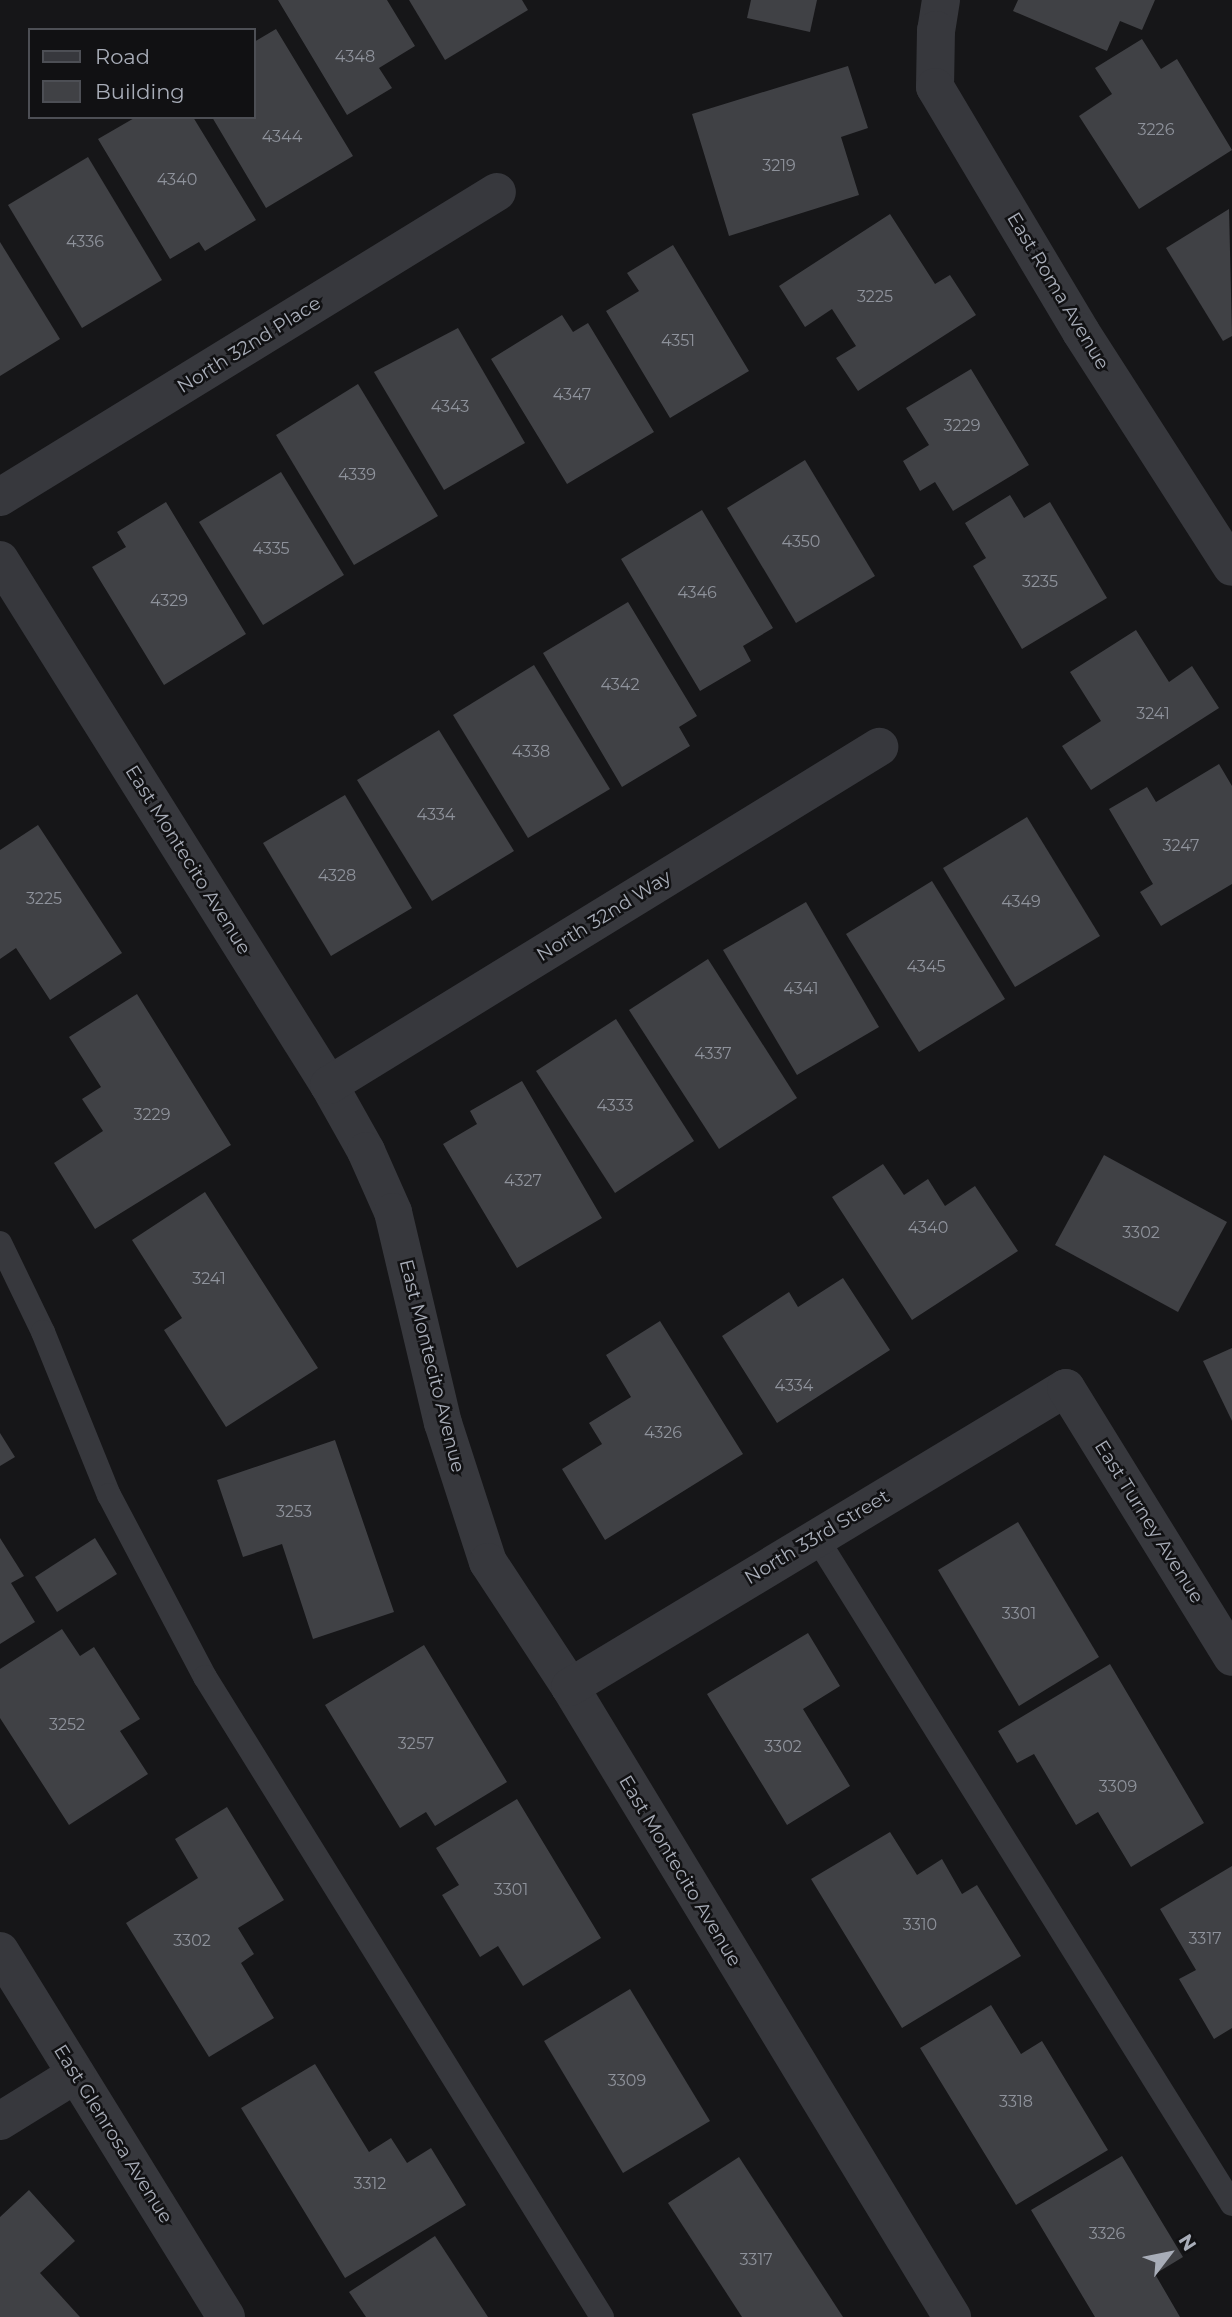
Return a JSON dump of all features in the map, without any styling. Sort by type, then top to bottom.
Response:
[{"type":"street","name":"East Roma Avenue","points":[[942,0],[936,30],[935,87],[1081,332],[1232,567]]},
{"type":"street","name":"North 32nd Place","points":[[0,497],[498,192]]},
{"type":"street","name":"East Montecito Avenue","points":[[0,559],[329,1085],[393,1212],[443,1423],[488,1562],[570,1687],[952,2317]]},
{"type":"street","name":"North 32nd Way","points":[[329,1085],[879,747]]},
{"type":"street","name":"North 33rd Street","points":[[570,1687],[1066,1388]]},
{"type":"street","name":"East Turney Avenue","points":[[1066,1388],[1232,1657]]},
{"type":"street","name":"East Glenrosa Avenue","points":[[0,1951],[226,2317]]},
{"type":"street","points":[[0,2121],[76,2074]]},
{"type":"lane","points":[[0,1243],[43,1332],[109,1495],[205,1677],[602,2317]]},
{"type":"lane","points":[[816,1537],[1232,2204]]},
{"type":"building","points":[[278,0],[387,0],[415,46],[379,68],[392,88],[347,115]]},
{"type":"building","points":[[409,0],[522,0],[528,10],[445,60]]},
{"type":"building","points":[[751,0],[817,0],[810,32],[747,18]]},
{"type":"building","points":[[1018,0],[1155,0],[1142,30],[1120,21],[1107,51],[1013,11]]},
{"type":"building","points":[[276,29],[353,156],[266,208],[213,119],[256,119],[256,41]]},
{"type":"building","points":[[1142,39],[1161,69],[1177,59],[1232,150],[1139,209],[1079,116],[1112,94],[1095,68]]},
{"type":"building","points":[[848,66],[868,128],[841,137],[859,195],[729,236],[692,114]]},
{"type":"building","points":[[133,119],[194,119],[256,220],[205,251],[199,242],[170,259],[98,139]]},
{"type":"building","points":[[88,157],[162,280],[82,328],[8,205]]},
{"type":"building","points":[[1229,209],[1232,336],[1223,341],[1166,248]]},
{"type":"building","points":[[890,214],[935,284],[950,275],[976,315],[858,391],[836,358],[856,346],[832,309],[805,327],[779,286]]},
{"type":"building","points":[[0,242],[60,339],[0,376]]},
{"type":"building","points":[[673,245],[749,371],[670,418],[606,311],[639,291],[627,273]]},
{"type":"building","points":[[562,315],[573,332],[588,323],[654,432],[567,484],[491,359]]},
{"type":"building","points":[[458,328],[525,443],[444,490],[374,372]]},
{"type":"building","points":[[971,369],[1029,465],[953,511],[935,482],[920,491],[903,461],[929,445],[906,408]]},
{"type":"building","points":[[358,384],[438,516],[354,565],[276,435]]},
{"type":"building","points":[[805,460],[875,576],[796,623],[727,508]]},
{"type":"building","points":[[281,472],[344,575],[263,625],[199,522]]},
{"type":"building","points":[[1010,495],[1024,518],[1050,502],[1107,598],[1022,649],[973,566],[986,558],[965,523]]},
{"type":"building","points":[[166,502],[246,634],[164,685],[92,567],[126,547],[117,532]]},
{"type":"building","points":[[702,510],[773,628],[743,646],[751,661],[700,691],[621,559]]},
{"type":"building","points":[[628,602],[697,716],[679,727],[690,746],[622,787],[543,653]]},
{"type":"building","points":[[1136,630],[1169,682],[1192,666],[1219,708],[1091,790],[1062,746],[1101,721],[1070,672]]},
{"type":"building","points":[[534,665],[610,789],[528,838],[453,715]]},
{"type":"building","points":[[439,730],[514,851],[432,901],[357,780]]},
{"type":"building","points":[[1219,764],[1232,786],[1232,884],[1161,926],[1140,892],[1153,884],[1109,809],[1147,787],[1156,802]]},
{"type":"building","points":[[345,795],[412,908],[331,956],[263,843]]},
{"type":"building","points":[[1027,817],[1100,936],[1015,987],[943,868]]},
{"type":"building","points":[[38,825],[122,953],[50,1000],[16,948],[0,959],[0,850]]},
{"type":"building","points":[[932,881],[1005,999],[919,1052],[846,934]]},
{"type":"building","points":[[806,902],[879,1027],[797,1075],[723,950]]},
{"type":"building","points":[[708,959],[797,1098],[719,1149],[629,1010]]},
{"type":"building","points":[[137,994],[231,1145],[95,1229],[54,1163],[103,1131],[82,1099],[101,1087],[69,1037]]},
{"type":"building","points":[[616,1019],[694,1141],[615,1193],[536,1071]]},
{"type":"building","points":[[522,1081],[602,1218],[517,1268],[443,1144],[477,1124],[470,1111]]},
{"type":"building","points":[[1104,1155],[1227,1222],[1178,1312],[1055,1245]]},
{"type":"building","points":[[883,1164],[904,1195],[928,1179],[945,1206],[975,1186],[1018,1251],[912,1320],[832,1197]]},
{"type":"building","points":[[205,1192],[318,1368],[226,1427],[164,1330],[182,1318],[132,1240]]},
{"type":"building","points":[[843,1278],[890,1350],[777,1423],[722,1336],[789,1292],[798,1307]]},
{"type":"building","points":[[660,1321],[743,1454],[605,1540],[562,1469],[602,1444],[589,1423],[631,1397],[606,1355]]},
{"type":"building","points":[[1232,1348],[1232,1421],[1203,1361]]},
{"type":"building","points":[[0,1433],[15,1457],[0,1466]]},
{"type":"building","points":[[335,1440],[394,1612],[313,1639],[282,1544],[243,1557],[217,1480]]},
{"type":"building","points":[[1018,1522],[1099,1657],[1019,1706],[938,1570]]},
{"type":"building","points":[[0,1538],[24,1576],[11,1583],[35,1622],[0,1644]]},
{"type":"building","points":[[95,1538],[117,1574],[57,1612],[35,1577]]},
{"type":"building","points":[[62,1629],[80,1656],[94,1647],[140,1719],[120,1731],[148,1774],[69,1825],[0,1718],[0,1669]]},
{"type":"building","points":[[808,1633],[840,1686],[803,1709],[850,1786],[787,1825],[707,1694]]},
{"type":"building","points":[[424,1645],[507,1782],[435,1826],[426,1812],[400,1828],[325,1705]]},
{"type":"building","points":[[1110,1664],[1204,1823],[1131,1867],[1098,1812],[1076,1825],[1034,1754],[1017,1763],[998,1731]]},
{"type":"building","points":[[517,1799],[601,1938],[523,1986],[498,1946],[480,1957],[442,1895],[459,1885],[436,1848]]},
{"type":"building","points":[[227,1807],[284,1900],[238,1928],[254,1954],[241,1963],[274,2018],[209,2057],[126,1923],[198,1878],[175,1839]]},
{"type":"building","points":[[890,1832],[917,1875],[942,1859],[962,1894],[977,1885],[1021,1956],[902,2028],[811,1879]]},
{"type":"building","points":[[1232,1866],[1232,2028],[1214,2039],[1179,1979],[1196,1970],[1160,1909]]},
{"type":"building","points":[[630,1989],[710,2121],[623,2173],[544,2041]]},
{"type":"building","points":[[991,2005],[1021,2054],[1042,2041],[1108,2150],[1016,2205],[920,2048]]},
{"type":"building","points":[[315,2064],[369,2152],[391,2138],[407,2163],[431,2148],[466,2205],[345,2278],[241,2108]]},
{"type":"building","points":[[1122,2156],[1183,2257],[1155,2274],[1180,2317],[1095,2317],[1031,2210]]},
{"type":"building","points":[[739,2157],[843,2317],[742,2317],[668,2203]]},
{"type":"building","points":[[29,2190],[75,2241],[40,2273],[80,2317],[0,2317],[0,2217]]},
{"type":"building","points":[[435,2236],[488,2317],[366,2317],[349,2292]]}]
